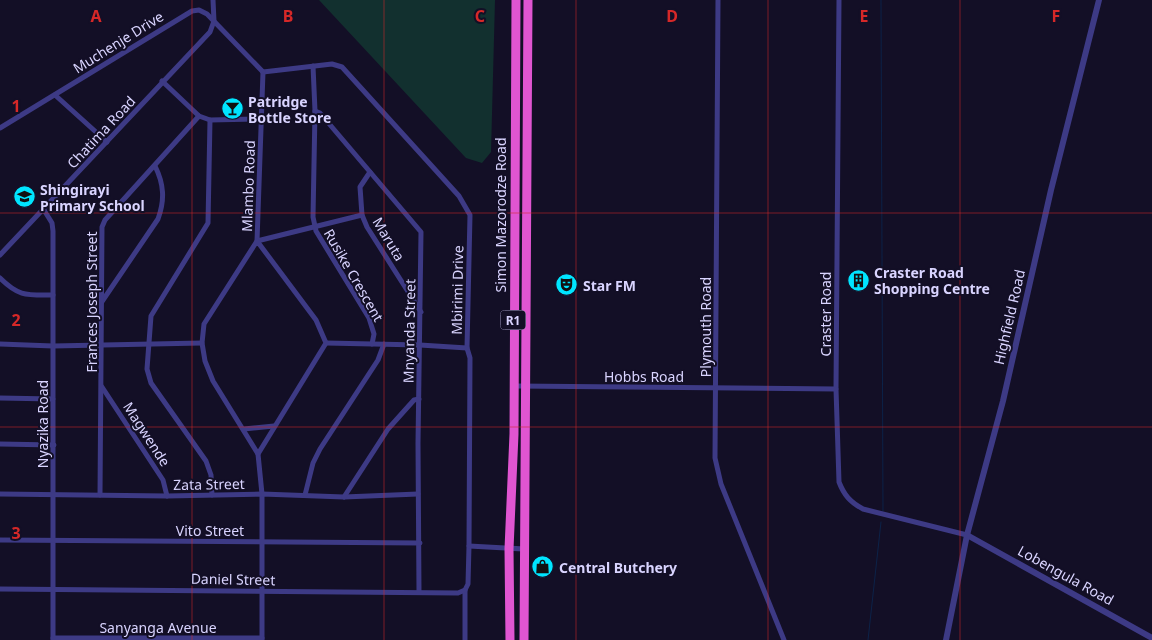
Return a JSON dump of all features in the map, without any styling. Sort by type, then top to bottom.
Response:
[{"type":"highway","name":"Simon Mazorodze Road","points":[[510,640],[509,549],[514,434],[516,0]]},
{"type":"highway","name":"Simon Mazorodze Road","points":[[524,640],[528,0]]},
{"type":"highway","points":[[514,434],[520,418],[520,396],[525,386]]},
{"type":"street","points":[[213,0],[214,21]]},
{"type":"street","name":"Plymouth Road","points":[[718,0],[716,469],[784,640]]},
{"type":"street","name":"Craster Road","points":[[839,0],[836,389],[838,482],[844,495],[852,504],[863,509],[967,535]]},
{"type":"street","name":"Highfield Road","points":[[946,640],[967,535],[1003,401],[1051,190],[1099,0]]},
{"type":"street","name":"Muchenje Drive","points":[[0,128],[185,14],[199,10],[214,21],[263,72]]},
{"type":"street","name":"Chatima Road","points":[[0,254],[44,210],[162,81],[210,32],[214,21]]},
{"type":"street","name":"Mbirimi Drive","points":[[263,72],[332,64],[342,67],[467,207],[470,215],[466,348],[470,358],[469,546],[468,584],[465,590],[465,640]]},
{"type":"street","name":"Rusike Crescent","points":[[313,66],[315,226],[321,240],[369,318],[374,334],[372,344]]},
{"type":"street","name":"Mlambo Road","points":[[257,241],[263,72]]},
{"type":"street","points":[[162,81],[199,116],[210,120],[261,119]]},
{"type":"street","points":[[55,95],[107,142]]},
{"type":"street","name":"Mnyanda Street","points":[[315,111],[320,113],[421,232],[418,494],[419,592]]},
{"type":"street","name":"Frances Joseph Street","points":[[100,495],[102,227],[105,220],[199,116]]},
{"type":"street","points":[[210,120],[208,222],[151,316],[147,369],[151,383],[206,461],[211,475],[212,495]]},
{"type":"street","points":[[101,304],[158,219],[162,209],[163,187],[155,166]]},
{"type":"street","name":"Maruta","points":[[370,172],[360,187],[362,215],[367,227],[421,312]]},
{"type":"street","name":"Nyazika Road","points":[[44,210],[52,223],[53,231],[53,639]]},
{"type":"street","points":[[262,639],[262,494],[258,454],[213,381],[205,361],[202,343],[204,324],[257,241],[362,215]]},
{"type":"street","points":[[257,241],[308,309],[323,332],[326,343],[258,454]]},
{"type":"street","points":[[0,278],[13,291],[22,294],[53,294]]},
{"type":"street","points":[[0,344],[53,346],[202,343]]},
{"type":"street","points":[[326,343],[420,344],[466,348]]},
{"type":"street","points":[[305,495],[317,456],[378,360],[384,344]]},
{"type":"street","name":"Magwende","points":[[102,386],[164,480],[167,496]]},
{"type":"street","name":"Hobbs Road","points":[[513,386],[640,388],[716,386],[836,389]]},
{"type":"street","points":[[0,398],[53,399]]},
{"type":"street","points":[[344,498],[388,429],[414,400],[419,399]]},
{"type":"street","points":[[244,429],[274,426]]},
{"type":"street","points":[[0,444],[54,445]]},
{"type":"street","name":"Zata Street","points":[[0,494],[167,496],[262,494],[344,498],[418,494]]},
{"type":"street","name":"Lobengula Road","points":[[967,535],[1152,638]]},
{"type":"street","name":"Vito Street","points":[[0,540],[420,543]]},
{"type":"street","points":[[469,546],[524,549]]},
{"type":"street","name":"Daniel Street","points":[[0,589],[458,593],[465,590]]},
{"type":"street","name":"Sanyanga Avenue","points":[[53,639],[262,639]]},
{"type":"green space","points":[[319,0],[495,0],[491,152],[482,163],[466,158]]},
{"type":"waterway","points":[[881,0],[883,511]]},
{"type":"waterway","points":[[868,640],[881,522]]},
{"type":"place","name":"Patridge Bottle Store","points":[[232,109]]},
{"type":"place","name":"Shingirayi Primary School","points":[[24,197]]},
{"type":"place","name":"Craster Road Shopping Centre","points":[[858,280]]},
{"type":"place","name":"Star FM","points":[[567,285]]},
{"type":"place","name":"Central Butchery","points":[[543,567]]}]
